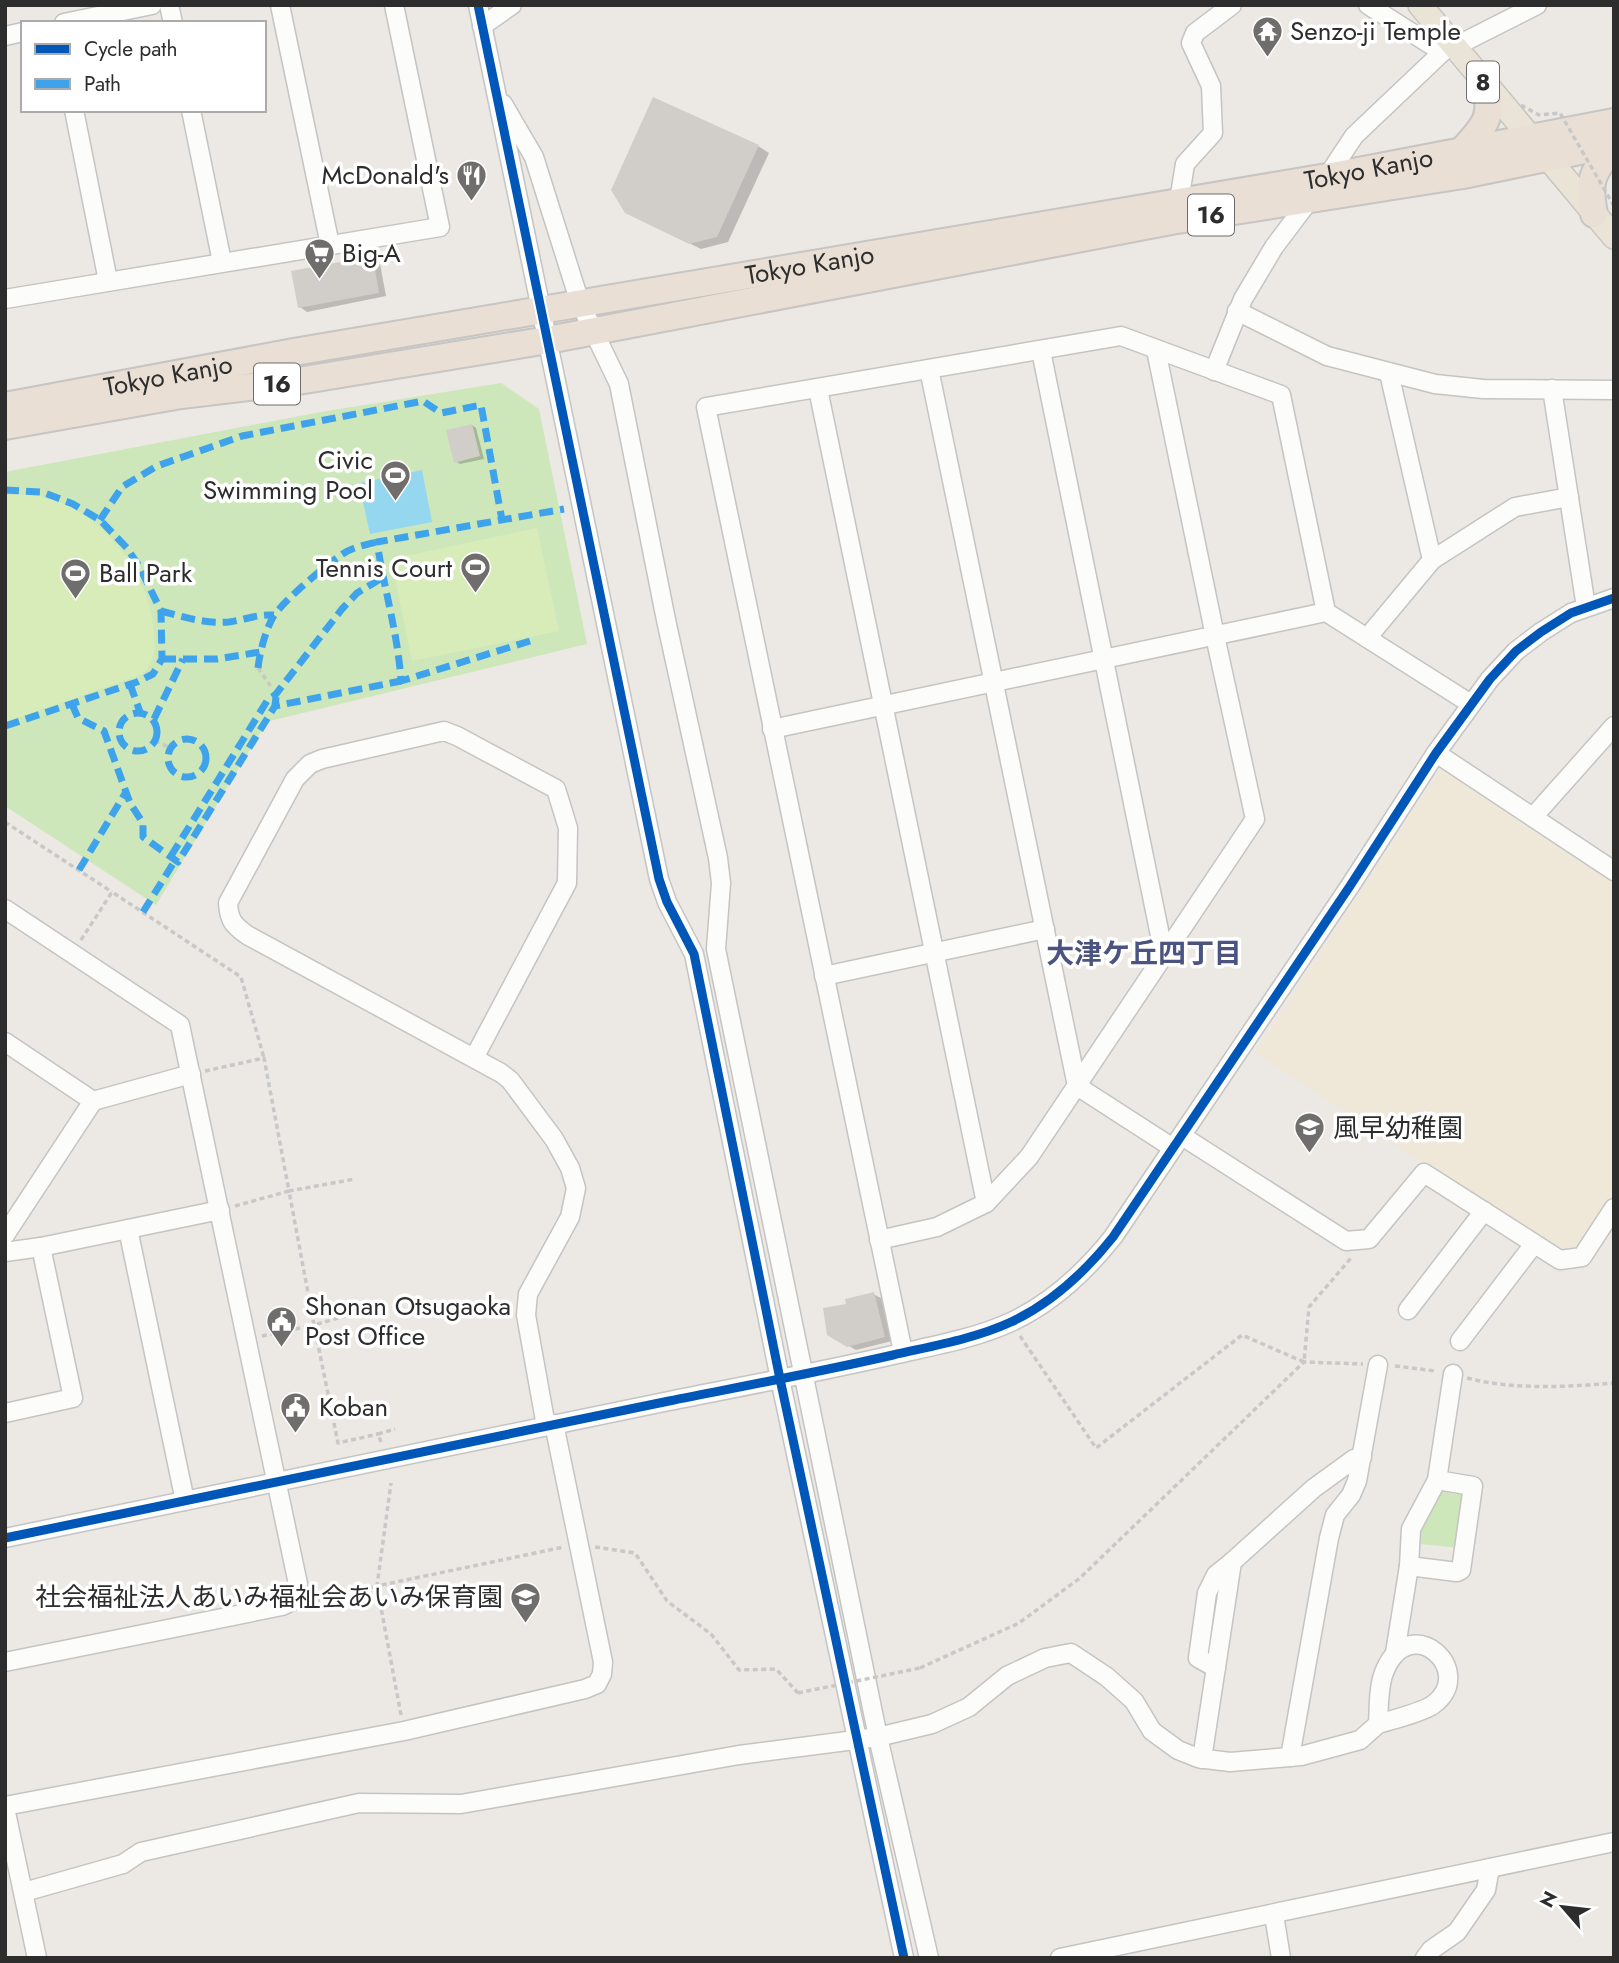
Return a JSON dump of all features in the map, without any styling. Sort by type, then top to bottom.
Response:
[{"type":"highway","points":[[1460,153],[1486,122],[1490,110],[1489,96],[1483,82]]},
{"type":"highway","name":"Tokyo Kanjo","points":[[5,406],[193,370],[1179,201],[1463,175],[1614,122]]},
{"type":"highway","name":"Tokyo Kanjo","points":[[5,426],[181,395],[304,380],[593,332],[1171,221],[1460,153],[1614,144]]},
{"type":"highway","points":[[1604,210],[1590,190],[1592,176],[1614,144]]},
{"type":"main road","name":"8","points":[[1420,5],[1450,47],[1540,148],[1604,210],[1614,237]]},
{"type":"street","points":[[74,21],[152,5]]},
{"type":"street","points":[[280,5],[330,245]]},
{"type":"street","points":[[5,299],[440,227],[394,5]]},
{"type":"street","points":[[478,5],[659,878],[667,902],[694,954],[780,1379],[904,1958]]},
{"type":"street","points":[[482,26],[512,5]]},
{"type":"street","points":[[1179,201],[1185,164],[1213,133],[1211,86],[1191,43],[1195,33],[1232,5]]},
{"type":"street","points":[[1368,5],[1450,47]]},
{"type":"street","points":[[1214,371],[1243,299],[1274,247],[1354,136],[1450,47],[1537,5]]},
{"type":"street","points":[[495,90],[534,157],[580,303],[619,384],[666,620],[718,858],[721,883],[716,949],[878,1737],[929,1958]]},
{"type":"street","points":[[74,112],[108,281]]},
{"type":"street","points":[[191,112],[222,262]]},
{"type":"street","points":[[1237,312],[1327,356],[1435,384],[1483,389],[1614,390]]},
{"type":"street","points":[[903,1352],[706,407],[1121,336],[1281,395],[1326,612]]},
{"type":"street","points":[[879,1240],[937,1227],[986,1203],[1029,1157],[1255,818],[1156,350]]},
{"type":"street","points":[[1041,351],[1164,955]]},
{"type":"street","points":[[929,369],[1077,1086],[1346,1241],[1368,1239],[1424,1173],[1560,1261],[1582,1257],[1614,1209]]},
{"type":"street","points":[[1390,373],[1432,560]]},
{"type":"street","points":[[818,389],[986,1203]]},
{"type":"street","points":[[1552,389],[1586,607]]},
{"type":"street","points":[[1367,638],[1432,560],[1515,507],[1569,497]]},
{"type":"street","points":[[5,1538],[804,1375],[964,1339],[1011,1322],[1053,1297],[1095,1260],[1113,1237],[1350,886],[1436,753],[1490,679],[1516,651],[1541,632],[1571,613],[1612,600]]},
{"type":"street","points":[[772,729],[1326,612],[1471,704]]},
{"type":"street","points":[[1532,817],[1614,726]]},
{"type":"street","points":[[37,1958],[5,1807],[404,1731],[585,1689],[597,1684],[602,1674],[603,1662],[526,1315],[528,1294],[570,1217],[576,1188],[570,1168],[554,1139],[510,1080],[247,935],[229,918],[228,903],[295,779],[310,764],[444,732],[457,736],[556,789],[568,828],[567,883],[474,1058]]},
{"type":"street","points":[[1436,753],[1614,871]]},
{"type":"street","points":[[5,909],[180,1025],[298,1584],[292,1601],[282,1606],[5,1662]]},
{"type":"street","points":[[824,976],[1045,929]]},
{"type":"street","points":[[5,1042],[93,1101]]},
{"type":"street","points":[[5,1235],[93,1101],[191,1074]]},
{"type":"street","points":[[5,1252],[220,1210]]},
{"type":"street","points":[[1408,1310],[1484,1212]]},
{"type":"street","points":[[128,1229],[185,1501]]},
{"type":"street","points":[[1460,1341],[1534,1244]]},
{"type":"street","points":[[5,1413],[73,1398],[41,1247]]},
{"type":"street","points":[[1290,1757],[1329,1538],[1339,1508],[1351,1494],[1357,1481],[1378,1365]]},
{"type":"street","points":[[1378,1724],[1383,1672],[1395,1653],[1409,1566],[1411,1529],[1437,1480],[1453,1374]]},
{"type":"street","points":[[1202,1759],[1232,1562],[1314,1488],[1354,1459],[1362,1457]]},
{"type":"street","points":[[1409,1566],[1457,1572],[1461,1570],[1473,1486],[1437,1480]]},
{"type":"street","points":[[1314,1488],[1339,1508]]},
{"type":"street","points":[[24,1892],[123,1864],[141,1852],[359,1803],[461,1804],[739,1755],[878,1737],[932,1724],[969,1707],[1007,1676],[1045,1658],[1071,1653],[1108,1677],[1134,1701],[1152,1731],[1178,1750],[1202,1759],[1230,1762],[1290,1757],[1360,1740],[1378,1724],[1433,1705],[1447,1684],[1449,1671],[1444,1660],[1426,1646],[1410,1644],[1395,1653]]},
{"type":"street","points":[[1060,1958],[1614,1842]]},
{"type":"street","points":[[1425,1958],[1431,1950],[1457,1932],[1486,1890],[1490,1868]]},
{"type":"street","points":[[1274,1915],[1282,1958]]},
{"type":"path","points":[[1521,105],[1539,115],[1560,113],[1604,210]]},
{"type":"path","points":[[258,668],[272,688]]},
{"type":"path","points":[[155,741],[171,748]]},
{"type":"path","points":[[5,822],[241,977],[264,1058],[338,1443],[396,1429]]},
{"type":"path","points":[[72,954],[112,892]]},
{"type":"path","points":[[191,1074],[264,1058]]},
{"type":"path","points":[[220,1210],[289,1191],[355,1179]]},
{"type":"path","points":[[292,1601],[308,1603],[578,1544],[635,1553],[667,1601],[711,1634],[739,1670],[776,1669],[799,1693],[920,1668],[1019,1623],[1080,1578],[1304,1362],[1309,1307],[1355,1253]]},
{"type":"path","points":[[246,1340],[314,1325],[379,1306]]},
{"type":"path","points":[[1011,1322],[1096,1448],[1242,1335],[1304,1362],[1378,1365],[1453,1374],[1491,1384],[1614,1383]]},
{"type":"path","points":[[378,1434],[381,1442]]},
{"type":"path","points":[[391,1483],[377,1586],[404,1731]]},
{"type":"shaded area","points":[[1443,766],[1614,880],[1614,1190],[1573,1252],[1559,1253],[1255,1052]]},
{"type":"green space","points":[[501,383],[539,409],[587,644],[270,721],[156,905],[5,806],[5,472],[321,412]]},
{"type":"green space","name":"Ball Park","points":[[5,495],[49,498],[69,506],[104,531],[132,565],[142,584],[149,605],[155,647],[153,659],[141,675],[5,722]]},
{"type":"green space","name":"Tennis Court","points":[[537,528],[559,631],[412,661],[391,559]]},
{"type":"green space","points":[[1433,1490],[1463,1491],[1468,1494],[1461,1548],[1419,1544],[1426,1506]]},
{"type":"water","name":"Civic Swimming Pool","points":[[422,470],[432,522],[370,534],[359,483]]},
{"type":"building","points":[[653,97],[759,145],[717,237],[689,244],[625,213],[611,190]]},
{"type":"building","points":[[371,247],[379,293],[298,308],[291,271],[345,261],[343,252]]},
{"type":"building","points":[[472,424],[480,456],[454,463],[446,430]]},
{"type":"building","points":[[874,1292],[885,1337],[847,1347],[827,1335],[823,1308],[846,1304],[845,1299]]},
{"type":"marked path","points":[[100,520],[122,487],[157,466],[242,436],[423,401],[441,413],[481,405],[502,520]]},
{"type":"marked path","points":[[5,490],[42,492],[73,504],[100,520],[127,548],[161,611],[162,659],[153,674],[137,682],[5,726]]},
{"type":"marked path","points":[[530,641],[401,681],[377,542],[564,509]]},
{"type":"marked path","points":[[258,668],[273,617],[286,602],[341,555],[354,548],[377,542]]},
{"type":"marked path","points":[[171,856],[267,701],[276,694],[342,609],[357,593],[382,578]]},
{"type":"marked path","points":[[161,611],[211,622],[274,615]]},
{"type":"marked path","points":[[162,659],[217,659],[260,652]]},
{"type":"marked path","points":[[154,719],[183,659]]},
{"type":"marked path","points":[[276,697],[275,706],[401,681]]},
{"type":"marked path","points":[[130,684],[140,712]]},
{"type":"marked path","points":[[72,704],[78,718],[104,731],[130,803],[143,823],[143,837],[178,862],[275,706]]},
{"type":"marked path","points":[[138,713],[152,718],[157,732],[152,746],[138,751],[124,746],[119,732],[124,718],[138,713]]},
{"type":"marked path","points":[[187,739],[201,744],[206,758],[201,772],[187,777],[173,772],[168,758],[173,744],[187,739]]},
{"type":"marked path","points":[[79,870],[126,792]]},
{"type":"marked path","points":[[143,912],[176,859]]},
{"type":"cycle path","points":[[478,5],[659,879],[667,902],[694,954],[780,1379],[904,1958]]},
{"type":"cycle path","points":[[5,1538],[938,1345],[997,1328],[1040,1306],[1067,1286],[1113,1237],[1350,886],[1436,753],[1490,679],[1516,651],[1541,632],[1571,613],[1614,598]]},
{"type":"place","name":"Senzo-ji Temple","points":[[1267,58]]},
{"type":"place","name":"McDonald's","points":[[472,202]]},
{"type":"place","name":"Big-A","points":[[319,280]]},
{"type":"place","name":"Civic Swimming Pool","points":[[396,502]]},
{"type":"place","name":"Tennis Court","points":[[475,595]]},
{"type":"place","name":"Ball Park","points":[[76,600]]},
{"type":"place","name":"風早幼稚園","points":[[1310,1155]]},
{"type":"place","name":"Shonan Otsugaoka Post Office","points":[[282,1348]]},
{"type":"place","name":"Koban","points":[[296,1434]]},
{"type":"place","name":"社会福祉法人あいみ福祉会あいみ保育園","points":[[526,1624]]},
{"type":"district","name":"大津ケ丘四丁目","points":[[1144,953]]}]
